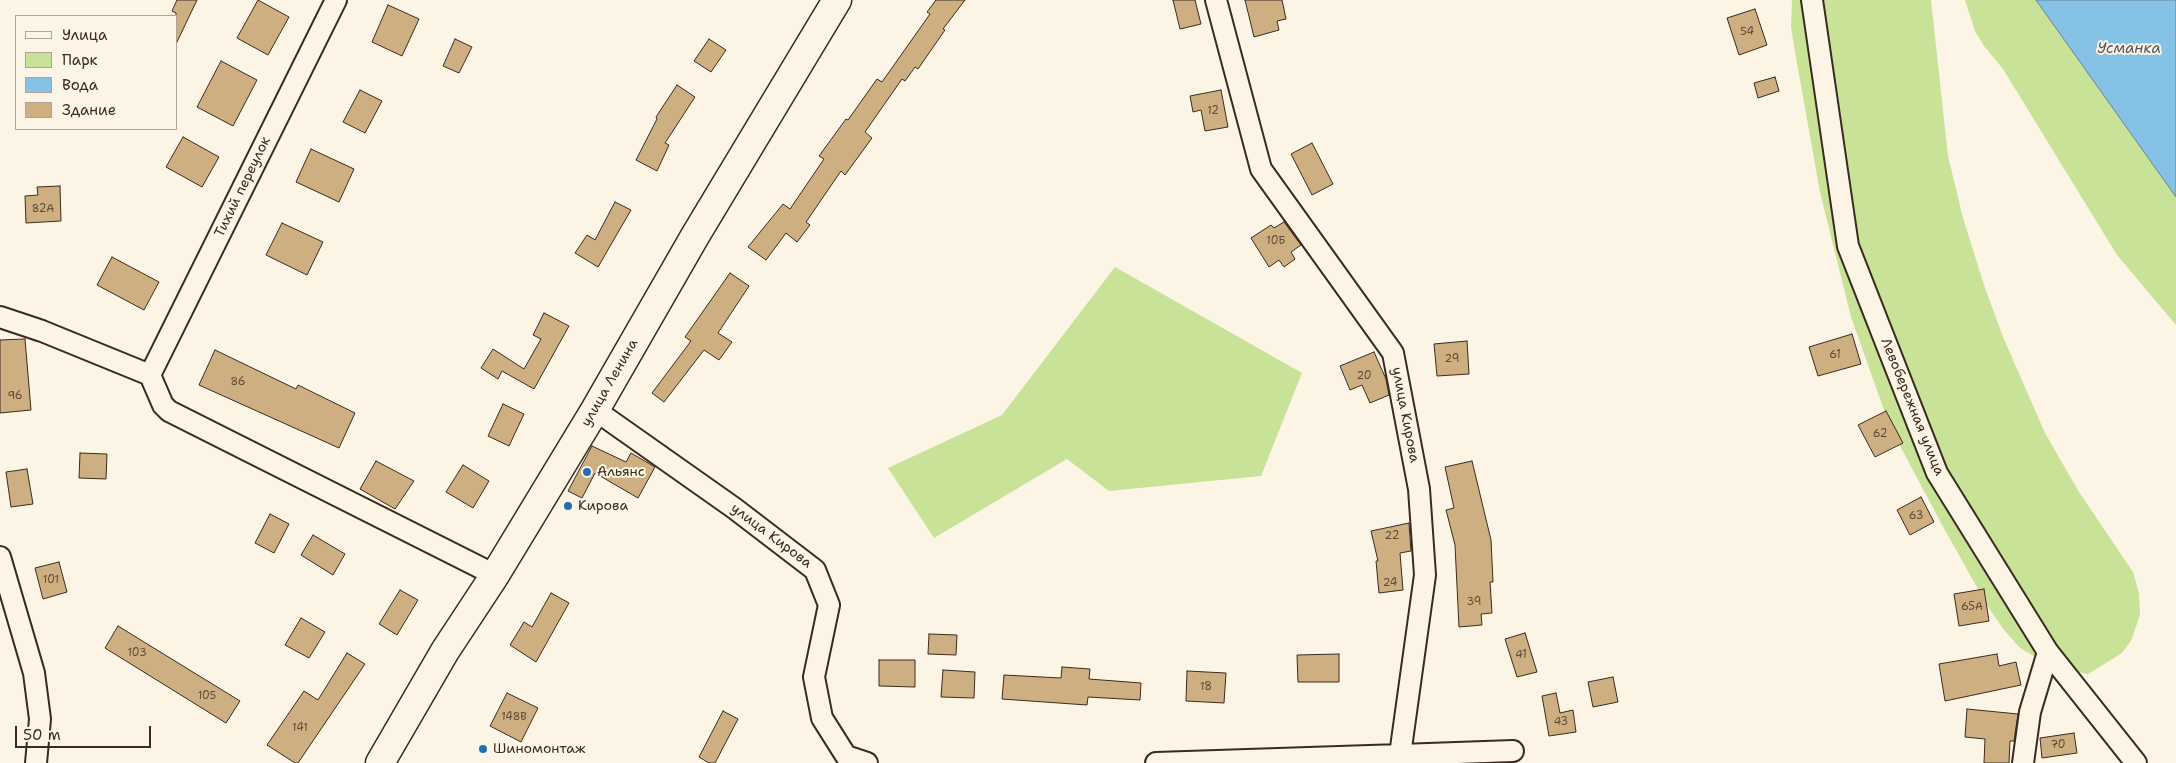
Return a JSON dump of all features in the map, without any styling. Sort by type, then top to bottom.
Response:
[{"type":"main road","name":"улица Ленина","points":[[380,763],[445,651],[495,575],[595,410],[700,227],[837,0]]},
{"type":"street","name":"Тихий переулок","points":[[150,375],[336,0]]},
{"type":"street","name":"улица Кирова","points":[[1216,0],[1261,169],[1393,353],[1419,489],[1425,575],[1401,759]]},
{"type":"street","name":"Левобережная улица","points":[[1812,0],[1848,246],[1937,473],[2048,652],[2136,763]]},
{"type":"street","points":[[0,317],[42,330],[150,375],[163,405],[169,411],[495,575]]},
{"type":"street","name":"улица Кирова","points":[[595,410],[734,508],[816,570],[829,605],[814,677],[822,718],[846,756],[867,763]]},
{"type":"street","points":[[0,557],[34,673],[40,719],[36,763]]},
{"type":"street","points":[[2023,763],[2030,712],[2048,652]]},
{"type":"street","points":[[1156,763],[1401,759],[1513,751]]},
{"type":"green space","points":[[1792,0],[1931,0],[1948,156],[1963,218],[1984,285],[2003,337],[2045,433],[2079,492],[2133,572],[2139,593],[2140,615],[2131,641],[2122,653],[2088,674],[2049,666],[2019,647],[2004,630],[1988,607],[1890,427],[1851,317],[1820,192],[1791,27]]},
{"type":"green space","points":[[1965,0],[2176,0],[2176,325],[2117,255],[2003,69],[1984,46],[1975,31]]},
{"type":"green space","points":[[1115,267],[1302,373],[1261,476],[1109,491],[1067,459],[934,538],[888,468],[1002,415]]},
{"type":"water","name":"Усманка","points":[[2036,0],[2176,0],[2176,197]]},
{"type":"building","points":[[177,0],[197,0],[178,40],[178,15],[172,11]]},
{"type":"building","points":[[258,0],[289,17],[268,55],[237,38]]},
{"type":"building","points":[[936,0],[965,0],[943,29],[945,30],[918,69],[915,67],[905,81],[902,79],[865,132],[872,138],[845,175],[841,171],[806,222],[810,225],[797,242],[786,233],[766,260],[748,247],[783,204],[790,209],[824,159],[819,156],[846,119],[848,120],[877,79],[882,82],[930,14],[927,12]]},
{"type":"building","points":[[1173,0],[1195,0],[1201,24],[1180,29]]},
{"type":"building","points":[[1245,0],[1282,0],[1286,19],[1277,21],[1279,30],[1254,37]]},
{"type":"building","points":[[388,5],[419,19],[402,56],[372,42]]},
{"type":"building","points":[[1755,9],[1767,45],[1739,55],[1727,18]]},
{"type":"building","points":[[455,39],[472,47],[459,73],[443,66]]},
{"type":"building","points":[[709,39],[726,50],[711,72],[694,61]]},
{"type":"building","points":[[221,61],[257,80],[233,126],[197,107]]},
{"type":"building","points":[[1775,77],[1779,91],[1758,98],[1754,83]]},
{"type":"building","points":[[677,85],[695,97],[665,143],[669,145],[657,171],[636,160],[657,119],[656,117]]},
{"type":"building","points":[[360,90],[382,101],[365,133],[343,122]]},
{"type":"building","points":[[1221,90],[1228,127],[1205,131],[1201,110],[1193,112],[1190,96]]},
{"type":"building","points":[[183,137],[219,157],[202,187],[166,167]]},
{"type":"building","points":[[1312,143],[1333,184],[1312,195],[1291,154]]},
{"type":"building","points":[[311,149],[354,169],[339,202],[296,182]]},
{"type":"building","points":[[60,186],[61,221],[26,223],[25,196],[38,195],[37,187]]},
{"type":"building","points":[[615,202],[631,210],[598,267],[575,253],[587,235],[595,240]]},
{"type":"building","points":[[1284,222],[1301,245],[1291,252],[1295,259],[1284,267],[1279,260],[1269,267],[1251,238],[1271,225],[1274,228]]},
{"type":"building","points":[[282,223],[323,242],[307,275],[266,255]]},
{"type":"building","points":[[112,257],[159,282],[144,310],[97,285]]},
{"type":"building","points":[[730,273],[749,286],[718,333],[732,342],[719,360],[704,350],[664,402],[652,393],[691,341],[685,337]]},
{"type":"building","points":[[544,313],[569,326],[534,389],[502,371],[498,379],[481,368],[493,349],[524,369],[541,339],[533,335]]},
{"type":"building","points":[[1852,334],[1861,364],[1818,376],[1809,347]]},
{"type":"building","points":[[25,339],[31,410],[0,413],[0,340]]},
{"type":"building","points":[[1467,341],[1469,374],[1437,376],[1434,344]]},
{"type":"building","points":[[215,350],[296,389],[298,385],[355,413],[339,448],[199,385]]},
{"type":"building","points":[[1374,352],[1386,379],[1389,395],[1370,403],[1362,385],[1350,390],[1340,366]]},
{"type":"building","points":[[503,404],[524,414],[509,446],[488,436]]},
{"type":"building","points":[[1886,411],[1903,443],[1875,457],[1858,425]]},
{"type":"building","points":[[592,446],[626,462],[631,453],[655,467],[638,498],[595,473],[582,498],[568,491]]},
{"type":"building","points":[[80,453],[107,454],[106,479],[79,478]]},
{"type":"building","points":[[376,461],[414,481],[395,509],[360,489]]},
{"type":"building","points":[[1472,461],[1491,540],[1493,582],[1490,582],[1492,613],[1481,614],[1482,625],[1459,627],[1455,545],[1446,510],[1454,508],[1445,467]]},
{"type":"building","points":[[463,465],[489,481],[473,508],[446,492]]},
{"type":"building","points":[[27,469],[33,504],[11,507],[6,472]]},
{"type":"building","points":[[1921,497],[1934,522],[1910,535],[1897,510]]},
{"type":"building","points":[[270,514],[289,524],[274,553],[255,543]]},
{"type":"building","points":[[1409,523],[1411,551],[1400,553],[1403,590],[1379,593],[1376,561],[1378,561],[1371,531]]},
{"type":"building","points":[[313,535],[345,554],[333,575],[301,555]]},
{"type":"building","points":[[59,562],[67,592],[43,599],[35,568]]},
{"type":"building","points":[[1984,589],[1989,621],[1959,626],[1954,594]]},
{"type":"building","points":[[400,590],[418,600],[397,635],[379,624]]},
{"type":"building","points":[[551,593],[569,603],[536,662],[510,645],[524,622],[532,627]]},
{"type":"building","points":[[301,618],[325,632],[309,658],[285,645]]},
{"type":"building","points":[[118,626],[240,701],[226,723],[105,648]]},
{"type":"building","points":[[1525,633],[1537,672],[1517,677],[1505,639]]},
{"type":"building","points":[[929,634],[957,635],[956,655],[928,654]]},
{"type":"building","points":[[347,653],[365,664],[298,763],[295,763],[267,745],[304,691],[318,700]]},
{"type":"building","points":[[1339,654],[1339,682],[1298,682],[1297,655]]},
{"type":"building","points":[[1997,654],[1999,666],[2016,662],[2021,685],[1945,701],[1939,664]]},
{"type":"building","points":[[879,660],[915,660],[915,687],[879,686]]},
{"type":"building","points":[[1062,667],[1090,669],[1089,679],[1141,683],[1140,700],[1088,697],[1087,705],[1002,699],[1004,675],[1061,678]]},
{"type":"building","points":[[943,670],[975,672],[974,698],[941,697]]},
{"type":"building","points":[[1187,671],[1226,673],[1224,703],[1186,701]]},
{"type":"building","points":[[1613,677],[1618,702],[1593,707],[1588,682]]},
{"type":"building","points":[[507,693],[538,708],[521,742],[490,726]]},
{"type":"building","points":[[1556,693],[1560,713],[1573,710],[1576,732],[1549,736],[1542,696]]},
{"type":"building","points":[[1967,709],[2018,714],[2014,741],[2010,741],[2009,763],[1984,763],[1985,739],[1965,737]]},
{"type":"building","points":[[723,711],[738,719],[715,763],[709,763],[699,757]]},
{"type":"building","points":[[2074,733],[2077,753],[2042,758],[2040,738]]},
{"type":"place","name":"Альянс","points":[[587,472]]},
{"type":"place","name":"Кирова","points":[[568,506]]},
{"type":"place","name":"Шиномонтаж","points":[[483,749]]}]
